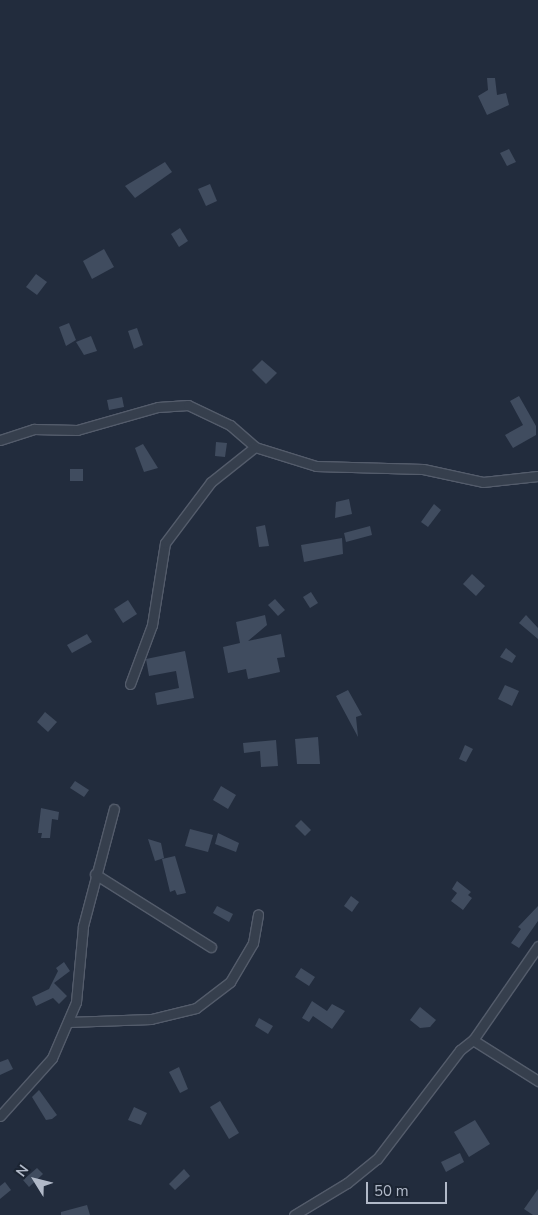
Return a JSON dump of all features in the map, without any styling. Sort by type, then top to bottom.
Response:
[{"type":"street","points":[[0,440],[34,429],[78,430],[158,407],[188,405],[230,425],[255,447],[290,460],[324,467],[423,469],[483,482],[538,476]]},
{"type":"street","points":[[130,684],[152,625],[166,543],[211,482],[255,447]]},
{"type":"street","points":[[0,1116],[52,1058],[76,1002],[83,926],[95,874],[114,809]]},
{"type":"street","points":[[95,874],[211,947]]},
{"type":"street","points":[[68,1022],[151,1019],[196,1008],[230,982],[253,943],[258,914]]},
{"type":"street","points":[[294,1215],[347,1183],[377,1159],[460,1050],[473,1040],[538,946]]},
{"type":"street","points":[[473,1040],[538,1081]]},
{"type":"building","points":[[487,78],[495,78],[497,95],[506,93],[509,105],[487,115],[478,96],[488,90]]},
{"type":"building","points":[[509,149],[516,162],[507,166],[500,153]]},
{"type":"building","points":[[165,162],[172,172],[135,198],[125,186]]},
{"type":"building","points":[[210,184],[217,201],[206,206],[198,189]]},
{"type":"building","points":[[180,228],[188,241],[179,247],[171,234]]},
{"type":"building","points":[[104,249],[114,267],[92,279],[83,261]]},
{"type":"building","points":[[36,274],[47,282],[37,295],[26,287]]},
{"type":"building","points":[[69,323],[76,340],[66,346],[59,327]]},
{"type":"building","points":[[137,328],[143,345],[134,349],[128,331]]},
{"type":"building","points":[[91,336],[97,351],[84,355],[76,342]]},
{"type":"building","points":[[262,360],[277,373],[266,384],[252,370]]},
{"type":"building","points":[[519,396],[536,426],[536,435],[513,448],[505,435],[523,425],[510,401]]},
{"type":"building","points":[[122,397],[124,407],[109,410],[107,400]]},
{"type":"building","points":[[216,442],[227,443],[225,457],[215,456]]},
{"type":"building","points":[[143,444],[158,468],[144,472],[135,448]]},
{"type":"building","points":[[70,469],[83,469],[83,481],[70,481]]},
{"type":"building","points":[[349,499],[352,514],[335,518],[336,502]]},
{"type":"building","points":[[434,504],[441,510],[428,527],[421,522]]},
{"type":"building","points":[[265,525],[269,546],[259,547],[256,527]]},
{"type":"building","points":[[370,526],[372,535],[346,542],[344,533]]},
{"type":"building","points":[[342,538],[343,554],[304,562],[301,545]]},
{"type":"building","points":[[472,574],[485,586],[476,596],[463,584]]},
{"type":"building","points":[[311,592],[318,603],[310,608],[303,597]]},
{"type":"building","points":[[275,599],[285,610],[278,616],[268,605]]},
{"type":"building","points":[[128,600],[137,614],[123,623],[114,609]]},
{"type":"building","points":[[265,615],[267,625],[248,641],[281,634],[285,657],[277,658],[280,672],[248,679],[246,669],[228,673],[223,647],[240,643],[236,622]]},
{"type":"building","points":[[526,615],[538,628],[538,639],[519,623]]},
{"type":"building","points":[[87,634],[92,642],[72,653],[67,645]]},
{"type":"building","points":[[506,648],[516,656],[512,663],[500,657]]},
{"type":"building","points":[[185,651],[194,698],[157,705],[155,693],[179,688],[176,671],[149,676],[146,659]]},
{"type":"building","points":[[505,685],[519,691],[512,706],[498,699]]},
{"type":"building","points":[[348,690],[362,715],[356,717],[358,737],[336,696]]},
{"type":"building","points":[[45,712],[57,722],[48,732],[37,722]]},
{"type":"building","points":[[318,737],[320,764],[297,764],[295,739]]},
{"type":"building","points":[[276,740],[278,766],[261,767],[260,751],[244,753],[243,743]]},
{"type":"building","points":[[465,745],[473,749],[466,762],[459,759]]},
{"type":"building","points":[[75,781],[89,790],[84,797],[70,788]]},
{"type":"building","points":[[221,786],[236,795],[228,809],[213,800]]},
{"type":"building","points":[[41,808],[59,812],[58,820],[52,819],[50,838],[41,838],[42,833],[38,833]]},
{"type":"building","points":[[301,820],[311,830],[305,836],[295,826]]},
{"type":"building","points":[[190,829],[213,835],[208,852],[185,846]]},
{"type":"building","points":[[218,833],[239,843],[236,852],[215,844]]},
{"type":"building","points":[[148,839],[161,843],[164,858],[155,861]]},
{"type":"building","points":[[175,856],[186,893],[177,895],[175,890],[170,892],[162,859]]},
{"type":"building","points":[[457,881],[471,892],[468,895],[472,898],[463,910],[451,901],[457,893],[452,889]]},
{"type":"building","points":[[351,896],[359,902],[352,912],[344,906]]},
{"type":"building","points":[[217,906],[233,914],[229,922],[213,913]]},
{"type":"building","points":[[538,906],[538,921],[519,948],[511,943],[521,929],[518,927]]},
{"type":"building","points":[[64,962],[70,971],[54,983],[67,996],[59,1004],[53,998],[36,1006],[32,997],[49,989],[58,971],[56,968]]},
{"type":"building","points":[[301,968],[315,977],[309,986],[295,977]]},
{"type":"building","points":[[312,1001],[327,1011],[332,1004],[345,1011],[332,1029],[313,1016],[309,1022],[302,1018]]},
{"type":"building","points":[[420,1007],[436,1020],[430,1027],[420,1028],[410,1020]]},
{"type":"building","points":[[259,1018],[273,1026],[268,1034],[255,1026]]},
{"type":"building","points":[[8,1059],[13,1069],[0,1075],[0,1062]]},
{"type":"building","points":[[179,1067],[188,1089],[180,1093],[169,1072]]},
{"type":"building","points":[[39,1090],[57,1115],[52,1119],[46,1120],[32,1097]]},
{"type":"building","points":[[220,1101],[239,1133],[229,1139],[210,1107]]},
{"type":"building","points":[[134,1107],[147,1113],[141,1125],[128,1120]]},
{"type":"building","points":[[475,1120],[490,1144],[469,1157],[454,1132]]},
{"type":"building","points":[[460,1153],[464,1162],[446,1172],[441,1162]]},
{"type":"building","points":[[37,1168],[43,1174],[29,1187],[23,1180]]},
{"type":"building","points":[[184,1169],[190,1176],[175,1190],[169,1184]]},
{"type":"building","points":[[5,1182],[11,1190],[0,1199],[0,1186]]},
{"type":"building","points":[[538,1189],[538,1215],[533,1215],[524,1209]]},
{"type":"building","points":[[87,1205],[90,1215],[61,1215],[61,1212]]}]
